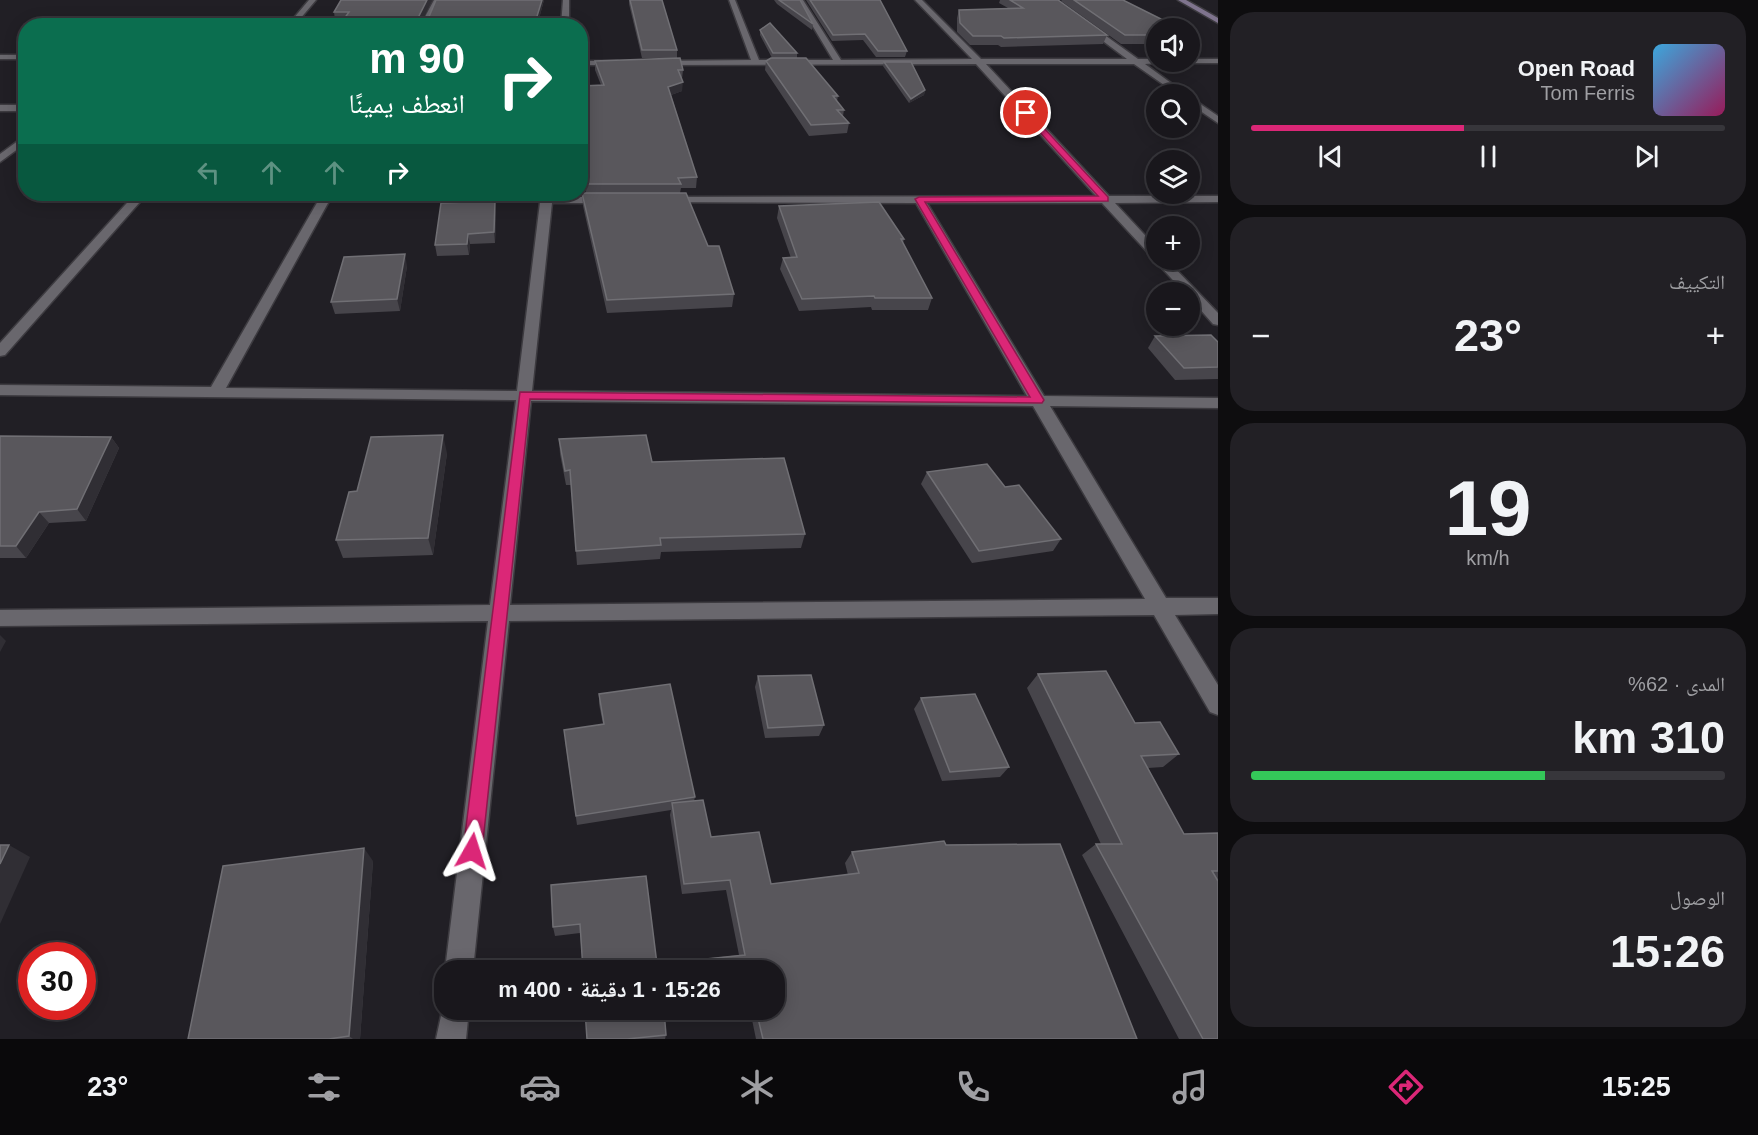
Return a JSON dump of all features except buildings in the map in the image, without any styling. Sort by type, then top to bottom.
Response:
[{"type":"main road","points":[[1181,0],[1218,21]]},
{"type":"street","points":[[297,18],[314,0]]},
{"type":"street","points":[[427,18],[437,0]]},
{"type":"street","points":[[565,18],[566,0]]},
{"type":"street","points":[[732,0],[756,62]]},
{"type":"street","points":[[800,0],[837,62]]},
{"type":"street","points":[[918,0],[979,62],[1146,243]]},
{"type":"street","points":[[1051,0],[1168,84]]},
{"type":"street","points":[[0,57],[18,57]]},
{"type":"street","points":[[651,63],[1146,61]]},
{"type":"street","points":[[1200,61],[1218,61]]},
{"type":"street","points":[[588,63],[627,63]]},
{"type":"street","points":[[1200,107],[1218,120]]},
{"type":"street","points":[[0,108],[18,108]]},
{"type":"street","points":[[0,159],[18,144]]},
{"type":"street","points":[[588,199],[616,200]]},
{"type":"street","points":[[919,199],[1218,705]]},
{"type":"street","points":[[651,200],[1218,199]]},
{"type":"street","points":[[0,352],[135,201]]},
{"type":"street","points":[[216,392],[324,201]]},
{"type":"street","points":[[460,960],[547,201]]},
{"type":"street","points":[[1170,270],[1218,321]]},
{"type":"street","points":[[0,390],[1218,403]]},
{"type":"street","points":[[0,618],[1218,606]]},
{"type":"street","points":[[451,1039],[454,1020]]},
{"type":"route","points":[[472,851],[524,395],[1038,400],[919,199],[1105,199],[1026,113]]}]
